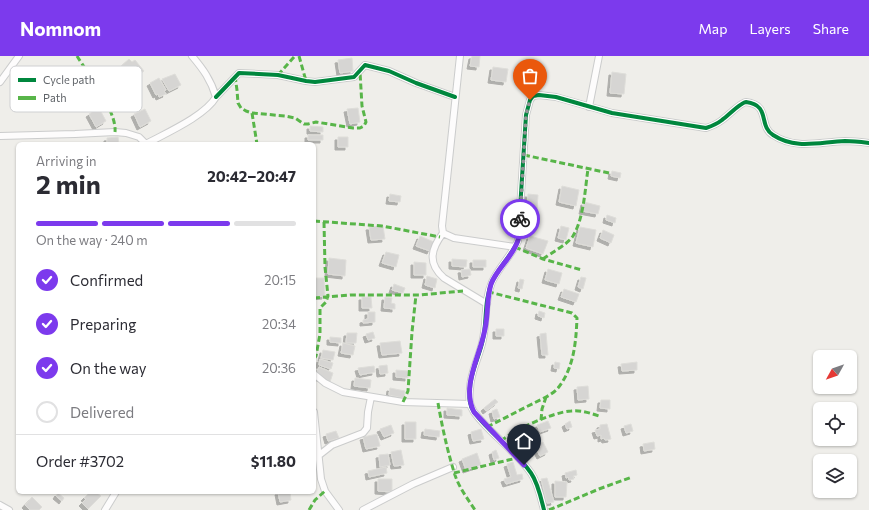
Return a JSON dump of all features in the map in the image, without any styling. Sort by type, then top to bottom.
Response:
[{"type":"street","points":[[11,66],[19,56]]},
{"type":"street","points":[[192,56],[207,75],[216,96]]},
{"type":"street","points":[[460,56],[442,226],[443,233],[437,242],[432,256],[438,273],[487,304]]},
{"type":"street","points":[[589,107],[599,56]]},
{"type":"street","points":[[150,142],[174,129],[207,108],[216,96],[239,73],[278,75],[315,82],[354,77],[365,65],[389,71],[416,83],[455,97]]},
{"type":"street","points":[[0,82],[10,68]]},
{"type":"street","points":[[544,510],[531,473],[487,427],[474,412],[470,404],[470,384],[483,341],[489,292],[493,280],[515,247],[519,234],[526,115],[530,100],[533,96],[539,95],[556,97],[612,113],[706,128],[723,120],[741,103],[746,102],[759,107],[762,111],[766,128],[772,135],[784,140],[805,145],[846,141],[869,143]]},
{"type":"street","points":[[0,136],[114,132],[126,133],[139,137],[144,142]]},
{"type":"street","points":[[443,233],[454,238],[515,247]]},
{"type":"street","points":[[316,376],[325,383],[342,392],[403,402],[470,404]]},
{"type":"street","points":[[318,456],[332,445],[363,433],[367,428],[371,397]]},
{"type":"street","points":[[316,434],[321,479],[325,491],[339,510]]},
{"type":"street","points":[[362,510],[413,484],[453,466]]},
{"type":"street","points":[[105,510],[115,494]]},
{"type":"street","points":[[0,505],[9,510]]},
{"type":"building","points":[[472,56],[480,56],[479,67],[470,66]]},
{"type":"building","points":[[352,58],[353,71],[340,73],[338,60]]},
{"type":"building","points":[[129,59],[132,62],[135,60],[140,66],[121,66]]},
{"type":"building","points":[[493,67],[508,69],[506,82],[491,80]]},
{"type":"building","points":[[612,72],[626,74],[624,94],[610,93]]},
{"type":"building","points":[[175,74],[181,85],[169,91],[162,79]]},
{"type":"building","points":[[159,78],[166,90],[164,91],[166,94],[159,97],[158,94],[156,95],[150,83]]},
{"type":"building","points":[[358,108],[360,122],[350,124],[347,109]]},
{"type":"building","points":[[145,109],[151,121],[140,127],[134,114],[142,112]]},
{"type":"building","points":[[92,112],[101,112],[106,121],[96,127],[89,114]]},
{"type":"building","points":[[310,126],[323,127],[323,132],[310,131]]},
{"type":"building","points":[[308,135],[323,135],[323,140],[308,140]]},
{"type":"building","points":[[118,137],[119,142],[107,142],[107,138]]},
{"type":"building","points":[[338,137],[348,137],[348,147],[338,147]]},
{"type":"building","points":[[612,171],[621,173],[620,178],[611,176]]},
{"type":"building","points":[[562,186],[579,190],[576,206],[559,202]]},
{"type":"building","points":[[390,194],[401,196],[400,202],[389,201]]},
{"type":"building","points":[[528,194],[538,195],[537,210],[527,210]]},
{"type":"building","points":[[584,202],[600,206],[598,214],[582,211]]},
{"type":"building","points":[[607,215],[616,218],[615,223],[606,220]]},
{"type":"building","points":[[383,226],[385,239],[371,240],[369,227]]},
{"type":"building","points":[[561,226],[569,228],[566,240],[558,238]]},
{"type":"building","points":[[580,227],[596,230],[593,247],[576,243]]},
{"type":"building","points":[[603,230],[614,235],[611,243],[600,238]]},
{"type":"building","points":[[420,236],[434,242],[430,251],[416,246]]},
{"type":"building","points":[[530,236],[548,241],[543,254],[526,248]]},
{"type":"building","points":[[386,252],[399,255],[396,267],[382,263]]},
{"type":"building","points":[[329,258],[346,260],[345,276],[328,274]]},
{"type":"building","points":[[452,259],[467,260],[466,267],[452,266]]},
{"type":"building","points":[[473,260],[486,260],[486,267],[473,267]]},
{"type":"building","points":[[414,262],[426,263],[426,275],[414,275]]},
{"type":"building","points":[[470,269],[471,275],[462,277],[461,270]]},
{"type":"building","points":[[548,269],[562,273],[559,284],[545,280]]},
{"type":"building","points":[[427,276],[437,279],[435,288],[425,285]]},
{"type":"building","points":[[581,277],[586,278],[583,289],[578,287]]},
{"type":"building","points":[[316,278],[324,278],[325,296],[316,297]]},
{"type":"building","points":[[520,279],[524,280],[522,289],[518,288]]},
{"type":"building","points":[[394,284],[405,288],[403,293],[392,290]]},
{"type":"building","points":[[564,289],[579,294],[576,302],[561,297]]},
{"type":"building","points":[[362,297],[371,297],[372,308],[362,308]]},
{"type":"building","points":[[385,297],[392,298],[391,303],[395,304],[395,309],[384,308]]},
{"type":"building","points":[[539,311],[545,313],[544,318],[538,316]]},
{"type":"building","points":[[368,312],[375,312],[375,322],[363,323],[363,320],[368,319]]},
{"type":"building","points":[[496,329],[504,329],[504,336],[496,336]]},
{"type":"building","points":[[373,332],[375,338],[368,340],[366,334]]},
{"type":"building","points":[[347,333],[357,333],[356,343],[346,343]]},
{"type":"building","points":[[546,333],[548,355],[542,355],[540,334]]},
{"type":"building","points":[[330,337],[341,338],[341,343],[330,342]]},
{"type":"building","points":[[400,341],[402,353],[382,355],[380,343]]},
{"type":"building","points":[[343,343],[355,346],[353,355],[341,353]]},
{"type":"building","points":[[323,350],[335,352],[333,360],[321,358]]},
{"type":"building","points":[[320,359],[333,363],[331,369],[319,365]]},
{"type":"building","points":[[555,362],[560,363],[559,369],[554,368]]},
{"type":"building","points":[[637,362],[637,370],[622,371],[621,364]]},
{"type":"building","points":[[387,365],[388,373],[380,374],[379,366]]},
{"type":"building","points":[[374,366],[375,372],[360,375],[358,368]]},
{"type":"building","points":[[319,367],[333,373],[330,382],[316,376]]},
{"type":"building","points":[[396,370],[408,371],[408,378],[396,377]]},
{"type":"building","points":[[355,378],[371,380],[370,388],[354,386]]},
{"type":"building","points":[[588,386],[589,399],[578,400],[577,387]]},
{"type":"building","points":[[390,388],[405,391],[404,398],[389,395]]},
{"type":"building","points":[[495,399],[498,402],[486,411],[484,408]]},
{"type":"building","points":[[601,400],[610,400],[610,409],[600,408]]},
{"type":"building","points":[[447,408],[462,410],[462,416],[447,415]]},
{"type":"building","points":[[497,409],[500,417],[494,419],[492,411]]},
{"type":"building","points":[[548,421],[551,428],[540,432],[537,425]]},
{"type":"building","points":[[570,421],[572,427],[567,429],[565,424]]},
{"type":"building","points":[[405,422],[416,422],[416,439],[405,439]]},
{"type":"building","points":[[607,424],[611,439],[601,439],[601,435],[597,436],[595,430],[600,429],[600,425]]},
{"type":"building","points":[[631,424],[633,431],[626,433],[624,426]]},
{"type":"building","points":[[391,425],[394,433],[384,437],[380,429]]},
{"type":"building","points":[[425,429],[440,431],[439,437],[424,435]]},
{"type":"building","points":[[481,429],[484,439],[473,441],[471,432]]},
{"type":"building","points":[[336,431],[339,438],[328,441],[326,434]]},
{"type":"building","points":[[523,432],[524,435],[521,436],[523,441],[526,439],[527,442],[519,446],[514,435]]},
{"type":"building","points":[[538,432],[541,440],[536,442],[535,438],[531,440],[530,436]]},
{"type":"building","points":[[377,434],[380,446],[366,449],[363,437]]},
{"type":"building","points":[[543,442],[548,452],[540,456],[535,446]]},
{"type":"building","points":[[654,442],[655,449],[644,451],[643,444]]},
{"type":"building","points":[[533,444],[536,453],[528,456],[525,447]]},
{"type":"building","points":[[401,450],[404,465],[394,466],[391,452]]},
{"type":"building","points":[[496,450],[499,458],[494,460],[492,452]]},
{"type":"building","points":[[477,453],[481,465],[466,470],[462,459]]},
{"type":"building","points":[[388,454],[390,465],[380,467],[379,455]]},
{"type":"building","points":[[513,462],[517,475],[522,474],[523,479],[506,484],[504,479],[511,477],[507,464]]},
{"type":"building","points":[[386,467],[387,473],[369,477],[368,471]]},
{"type":"building","points":[[576,470],[577,475],[573,476],[574,479],[569,480],[568,477],[566,478],[565,473]]},
{"type":"building","points":[[547,478],[554,502],[547,503],[541,479]]},
{"type":"building","points":[[378,479],[392,479],[392,492],[378,491]]},
{"type":"building","points":[[555,481],[567,482],[566,497],[555,497]]},
{"type":"building","points":[[59,494],[64,498],[62,501],[56,496]]},
{"type":"building","points":[[88,494],[98,494],[101,496],[88,509],[82,503],[86,499],[84,498]]},
{"type":"building","points":[[278,494],[290,494],[291,500],[280,502]]},
{"type":"building","points":[[32,497],[42,507],[39,510],[30,510],[25,505]]},
{"type":"marked path","points":[[77,56],[84,66]]},
{"type":"marked path","points":[[278,75],[295,56]]},
{"type":"marked path","points":[[299,56],[306,81]]},
{"type":"marked path","points":[[235,76],[238,103],[241,108],[246,111],[295,118],[304,124],[316,122],[360,128],[364,126],[366,122],[362,106],[360,72]]},
{"type":"marked path","points":[[110,112],[115,132]]},
{"type":"marked path","points":[[252,113],[257,142]]},
{"type":"marked path","points":[[524,155],[609,173]]},
{"type":"marked path","points":[[543,259],[571,239],[577,229],[584,203],[588,169]]},
{"type":"marked path","points":[[316,221],[382,226],[440,237]]},
{"type":"marked path","points":[[316,356],[320,334],[320,308],[326,302],[328,296],[325,267],[324,222]]},
{"type":"marked path","points":[[515,247],[543,259],[582,270]]},
{"type":"marked path","points":[[316,298],[351,295],[419,295],[463,291]]},
{"type":"marked path","points":[[487,427],[547,397],[558,388],[568,372],[571,363],[575,345],[577,318],[572,313],[489,292]]},
{"type":"marked path","points":[[403,402],[408,391],[416,295]]},
{"type":"marked path","points":[[541,420],[542,409],[546,397]]},
{"type":"marked path","points":[[438,403],[451,463],[463,492],[475,510]]},
{"type":"marked path","points":[[501,441],[534,422],[563,412],[578,411],[599,416]]},
{"type":"marked path","points":[[454,473],[517,458]]},
{"type":"marked path","points":[[549,510],[632,477]]},
{"type":"marked path","points":[[309,510],[315,500],[325,491]]},
{"type":"cycle path","points":[[216,97],[239,73],[278,75],[315,82],[354,77],[365,65],[389,71],[416,83],[455,97]]},
{"type":"cycle path","points":[[544,510],[537,486],[531,473],[518,457],[488,428],[472,409],[470,404],[470,383],[483,339],[489,289],[518,241],[526,115],[530,100],[533,96],[539,95],[556,97],[612,113],[706,128],[718,123],[741,104],[746,102],[759,107],[762,111],[769,131],[782,140],[799,144],[845,141],[869,143]]},
{"type":"way so far","points":[[520,219],[526,115],[530,100]]},
{"type":"route","points":[[520,219],[518,241],[491,284],[483,341],[470,384],[470,404],[474,412],[487,427],[524,465]]}]
